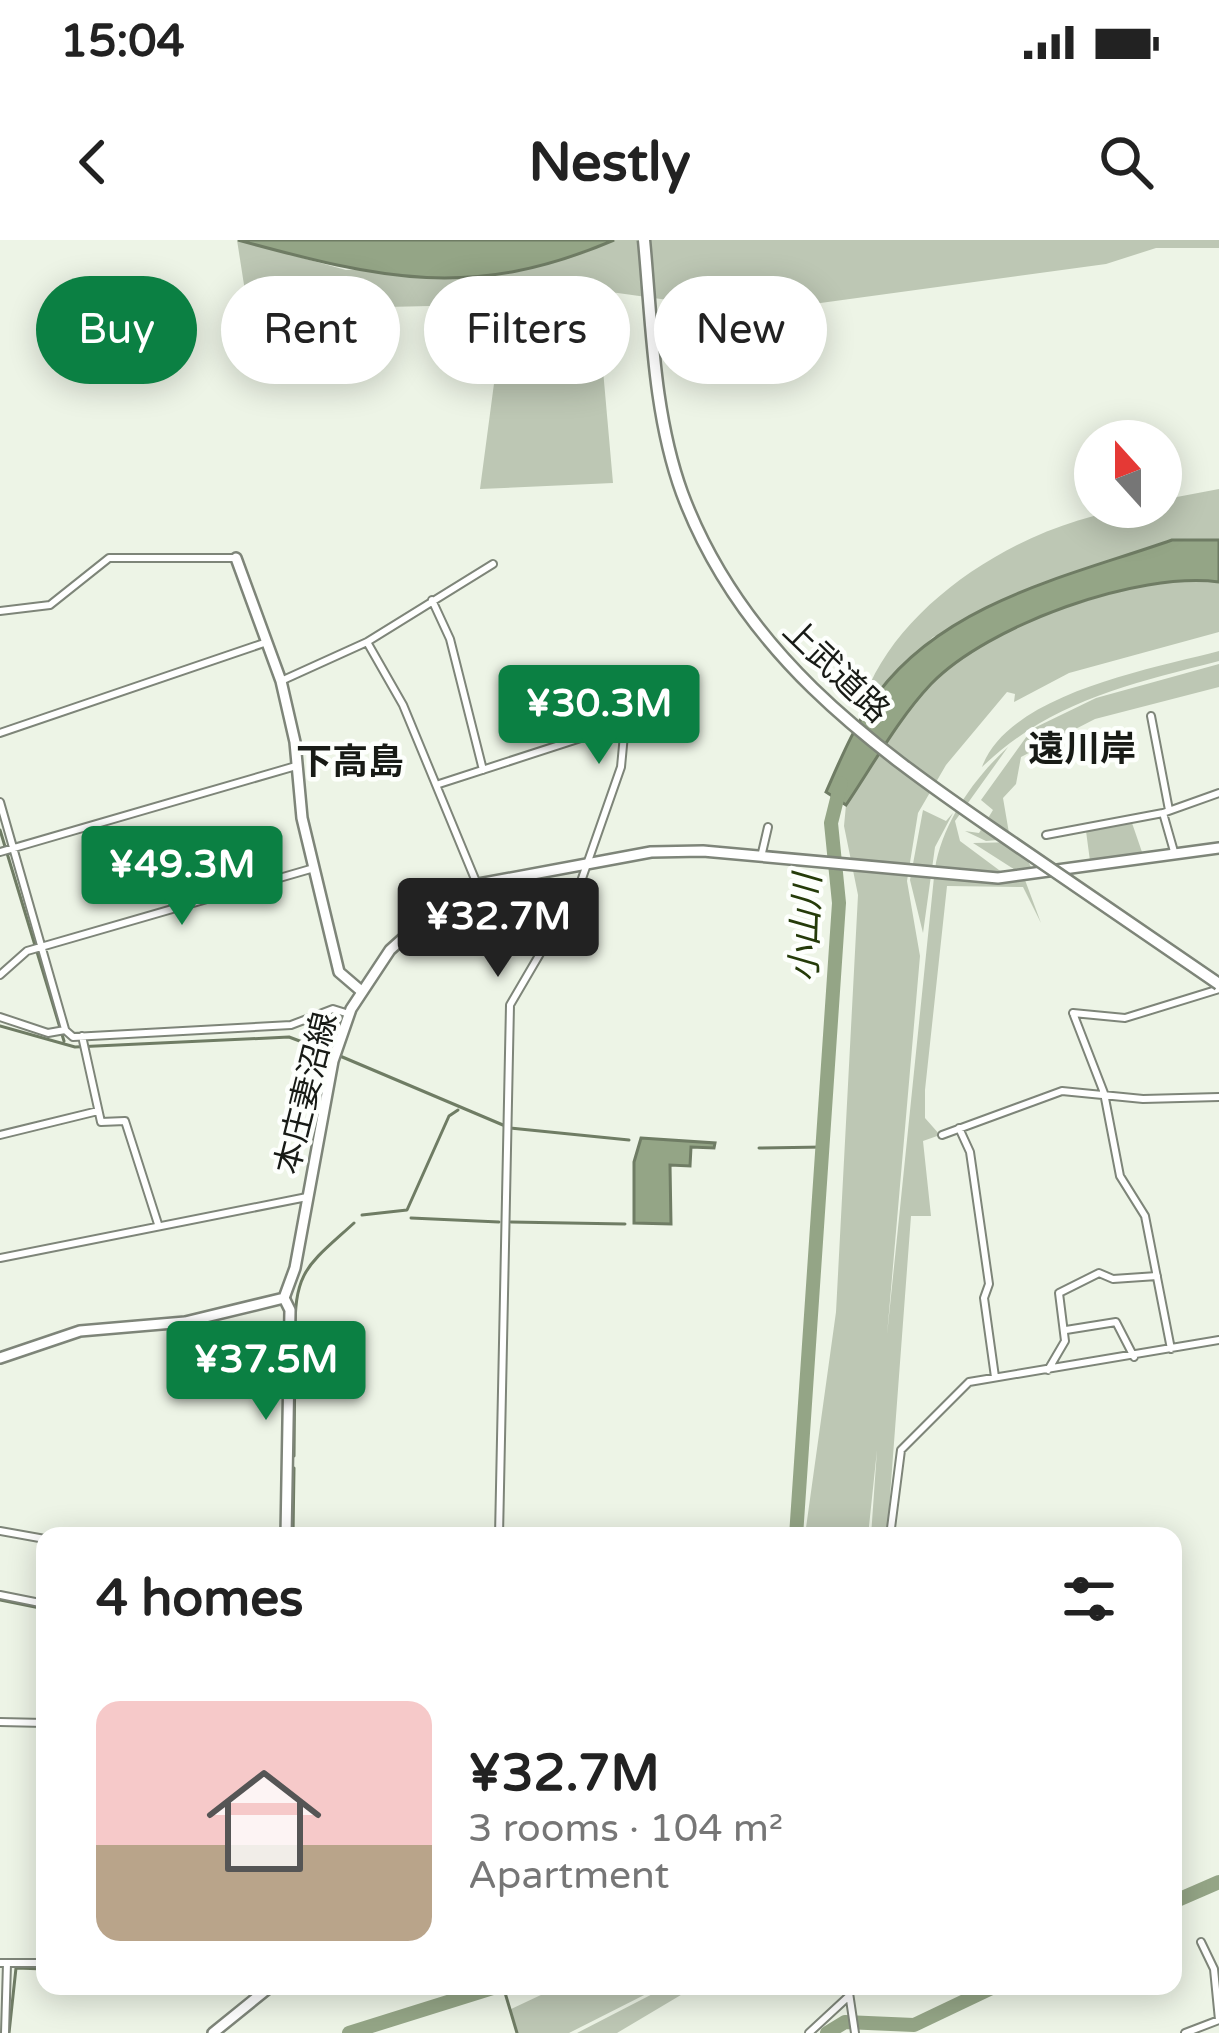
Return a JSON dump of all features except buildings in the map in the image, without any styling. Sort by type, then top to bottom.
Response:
[{"type":"highway","name":"上武道路","points":[[644,240],[657,383],[676,475],[715,562],[762,635],[853,729],[1219,986]]},
{"type":"main road","points":[[236,559],[281,681],[314,868],[339,972],[360,990]]},
{"type":"main road","points":[[1175,855],[1219,848]]},
{"type":"main road","name":"本庄妻沼線","points":[[284,1298],[295,1268],[333,1061],[349,1014],[360,990],[403,937],[448,897],[477,884],[651,852],[998,878],[1175,855]]},
{"type":"main road","points":[[0,1358],[80,1331],[184,1322],[284,1298],[290,1310],[286,1527]]},
{"type":"main road","points":[[212,2033],[260,1995]]},
{"type":"street","points":[[0,611],[50,604],[109,558],[236,559]]},
{"type":"street","points":[[281,681],[367,642],[493,564]]},
{"type":"street","points":[[432,600],[450,639],[483,770]]},
{"type":"street","points":[[0,733],[267,642]]},
{"type":"street","points":[[367,642],[439,784],[477,884]]},
{"type":"street","points":[[499,1527],[512,1000],[525,972],[554,937],[588,864],[621,767],[625,724],[651,689]]},
{"type":"street","points":[[1151,716],[1175,855]]},
{"type":"street","points":[[439,784],[625,724]]},
{"type":"street","points":[[0,852],[296,766]]},
{"type":"street","points":[[1046,835],[1166,811],[1219,793]]},
{"type":"street","points":[[0,802],[62,1031]]},
{"type":"street","points":[[765,857],[768,826]]},
{"type":"street","points":[[0,975],[31,950],[314,868]]},
{"type":"street","points":[[1171,1349],[1141,1204],[1120,1176],[1104,1093],[1073,1012],[1125,1018],[1219,986]]},
{"type":"street","points":[[0,1017],[82,1036],[291,1025],[337,1009],[349,1014]]},
{"type":"street","points":[[82,1036],[98,1112],[106,1124],[125,1121],[158,1223]]},
{"type":"street","points":[[942,1135],[1063,1091],[1143,1099],[1219,1097]]},
{"type":"street","points":[[0,1135],[98,1112]]},
{"type":"street","points":[[958,1128],[970,1152],[980,1218],[995,1377]]},
{"type":"street","points":[[0,1258],[307,1197]]},
{"type":"street","points":[[1048,1370],[1066,1330],[1058,1293],[1099,1273],[1113,1279],[1157,1276]]},
{"type":"street","points":[[1066,1330],[1116,1322],[1134,1357]]},
{"type":"street","points":[[891,1527],[901,1450],[963,1387],[995,1377],[1219,1340]]},
{"type":"street","points":[[0,1531],[36,1537]]},
{"type":"street","points":[[0,1595],[36,1602]]},
{"type":"street","points":[[0,1722],[36,1723]]},
{"type":"street","points":[[1202,1942],[1214,1970],[1214,2033]]},
{"type":"street","points":[[5,2033],[3,1963],[36,1963]]},
{"type":"street","points":[[850,1996],[855,2033]]},
{"type":"street","points":[[809,2033],[850,1996]]},
{"type":"street","points":[[1185,2033],[1216,2021]]},
{"type":"shaded area","points":[[237,240],[346,270],[584,253],[614,240],[1219,240],[1219,248],[1156,248],[1106,264],[827,302],[827,276],[654,276],[654,298],[630,295],[630,276],[424,276],[424,306],[400,307],[400,276],[243,276]]},
{"type":"shaded area","points":[[238,240],[614,240],[563,259],[478,276],[424,278],[337,265]]},
{"type":"shaded area","points":[[494,384],[604,384],[613,483],[480,489]]},
{"type":"shaded area","points":[[1219,489],[1219,540],[1172,540],[933,637],[880,690],[870,684],[891,648],[920,615],[993,558],[1074,522],[1074,528],[1182,528],[1182,496]]},
{"type":"shaded area","points":[[1172,540],[1219,540],[1219,582],[1148,585],[1107,594],[1026,623],[989,642],[931,684],[846,805],[826,792],[878,693],[906,661],[939,635],[1052,580]]},
{"type":"shaded area","points":[[1189,578],[1219,582],[1219,632],[1069,673],[1014,702],[1015,694],[1007,692],[946,765],[918,813],[907,881],[920,956],[887,1335],[934,877],[1025,880],[1041,923],[1023,887],[947,886],[925,1090],[925,1118],[940,1135],[923,1141],[931,1216],[911,1216],[888,1527],[872,1527],[877,1450],[869,1527],[806,1527],[836,1312],[858,895],[844,826],[846,805],[909,711],[958,662],[1053,612]]},
{"type":"shaded area","points":[[1219,651],[1219,661],[1122,688],[1063,711],[1008,744],[982,767],[997,742],[1050,703],[1121,676]]},
{"type":"shaded area","points":[[1219,664],[1219,687],[1095,719],[1021,757],[1016,784],[1003,798],[1010,839],[986,841],[965,831],[979,833],[993,810],[981,800],[1032,729],[1096,698]]},
{"type":"shaded area","points":[[1008,747],[955,821],[960,841],[1003,873],[935,869],[962,802]]},
{"type":"shaded area","points":[[923,810],[946,821],[953,813],[935,847],[923,933],[910,880]]},
{"type":"shaded area","points":[[1132,823],[1143,855],[1020,873],[973,843],[1018,842],[1031,867],[1090,861],[1086,831]]},
{"type":"shaded area","points":[[641,1138],[715,1143],[714,1148],[691,1147],[690,1166],[670,1165],[671,1224],[634,1223],[634,1162]]},
{"type":"shaded area","points":[[541,1995],[644,1995],[569,2033],[518,2033],[509,2010]]},
{"type":"shaded area","points":[[651,1995],[681,1995],[617,2033],[577,2033]]},
{"type":"waterway","name":"小山川","points":[[797,1527],[839,903],[831,823],[841,783]]},
{"type":"waterway","points":[[0,830],[64,1041]]},
{"type":"waterway","points":[[0,1026],[75,1047],[289,1037],[329,1052]]},
{"type":"waterway","points":[[340,1056],[510,1128],[629,1140]]},
{"type":"waterway","points":[[362,1215],[407,1210],[449,1116],[458,1110]]},
{"type":"waterway","points":[[759,1148],[824,1147]]},
{"type":"waterway","points":[[411,1218],[499,1222]]},
{"type":"waterway","points":[[511,1222],[625,1224]]},
{"type":"waterway","points":[[295,1337],[297,1297],[306,1271],[354,1223]]},
{"type":"waterway","points":[[294,1456],[295,1348]]},
{"type":"waterway","points":[[293,1527],[294,1468]]},
{"type":"waterway","points":[[0,1600],[36,1607]]},
{"type":"waterway","points":[[1182,1898],[1219,1882]]},
{"type":"waterway","points":[[9,2033],[16,1968],[36,1969]]},
{"type":"waterway","name":"小山川","points":[[349,2033],[470,1995]]},
{"type":"waterway","points":[[506,1995],[517,2033]]},
{"type":"waterway","points":[[827,2033],[845,2022],[914,2025],[977,1995]]},
{"type":"district","name":"遠川岸","points":[[1082,748]]},
{"type":"district","name":"下高島","points":[[350,761]]}]
